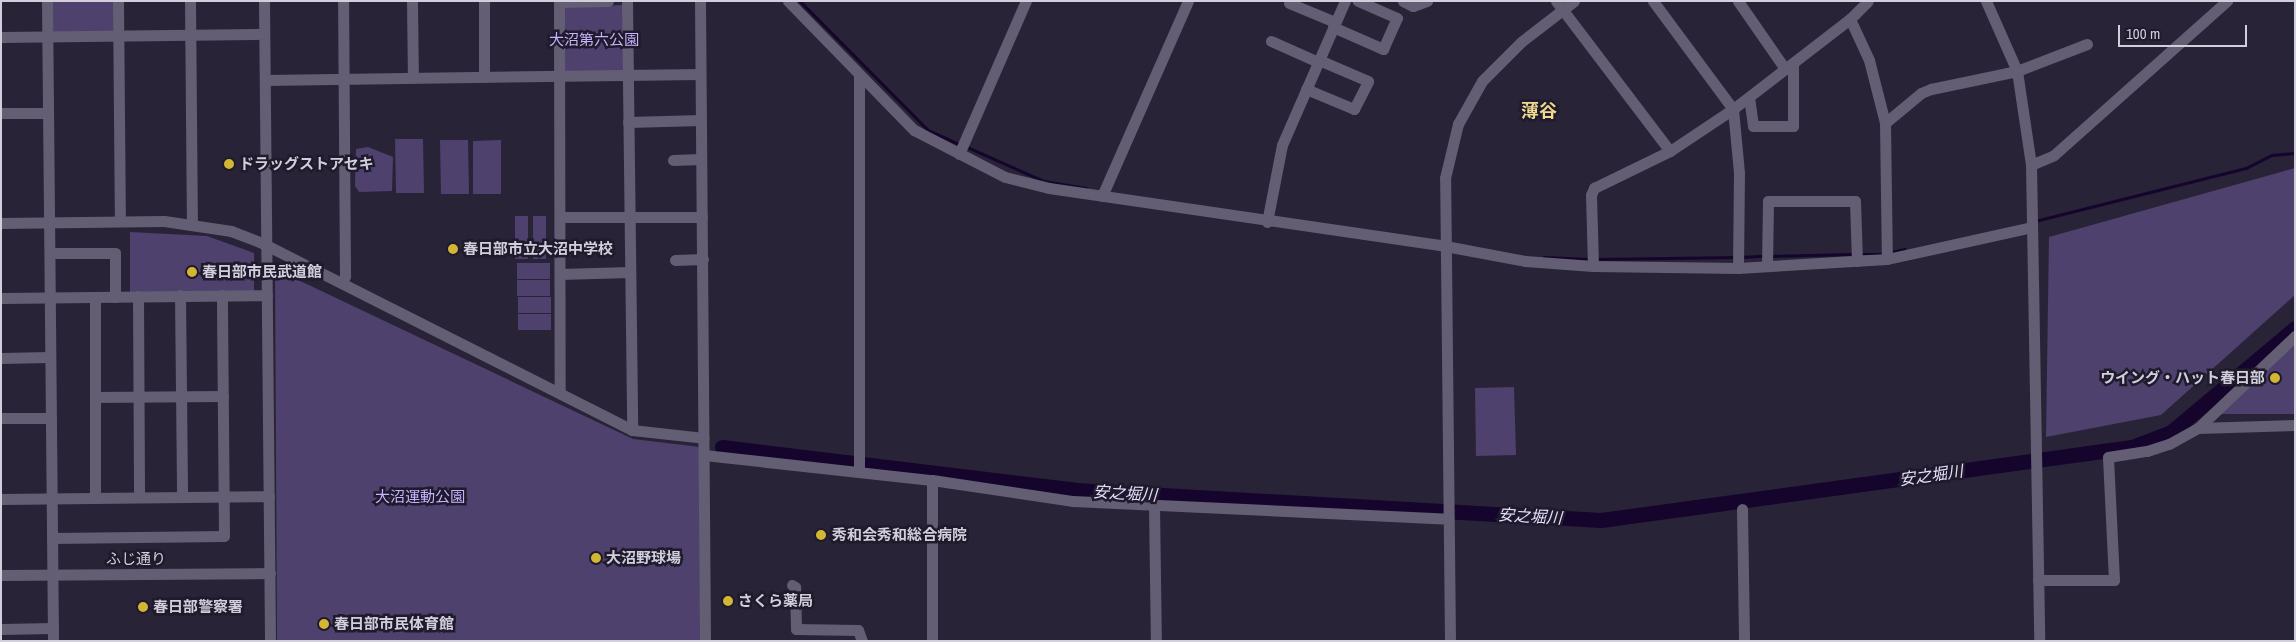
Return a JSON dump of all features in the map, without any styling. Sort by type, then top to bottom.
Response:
[{"type":"street","points":[[47,1],[53,641]]},
{"type":"street","points":[[118,1],[120,221]]},
{"type":"street","points":[[190,1],[192,223]]},
{"type":"street","points":[[264,1],[270,641]]},
{"type":"street","points":[[342,283],[345,276],[343,1]]},
{"type":"street","points":[[412,1],[413,78]]},
{"type":"street","points":[[484,1],[484,77]]},
{"type":"street","points":[[560,392],[559,2],[608,1]]},
{"type":"street","points":[[627,1],[632,430]]},
{"type":"street","points":[[700,1],[705,641]]},
{"type":"street","points":[[788,1],[858,75],[914,130],[1005,177],[1049,188],[1267,222],[1445,246],[1525,262],[1593,266],[1738,268],[1887,259],[2032,223]]},
{"type":"street","points":[[959,154],[1026,1]]},
{"type":"street","points":[[1102,196],[1188,1]]},
{"type":"street","points":[[1267,222],[1282,145],[1344,1]]},
{"type":"street","points":[[1289,3],[1383,49],[1397,18],[1358,1]]},
{"type":"street","points":[[1403,1],[1413,6],[1427,1]]},
{"type":"street","points":[[1450,641],[1445,178],[1462,117],[1482,80],[1559,5],[1574,1]]},
{"type":"street","points":[[1652,1],[1733,109],[1739,173],[1738,268]]},
{"type":"street","points":[[1738,1],[1789,66],[1793,126],[1753,126],[1749,97]]},
{"type":"street","points":[[1593,266],[1591,206],[1594,188],[1670,151],[1733,109],[1850,19],[1868,1]]},
{"type":"street","points":[[1986,1],[2017,71],[2031,165],[2039,641]]},
{"type":"street","points":[[2031,165],[2054,155],[2227,1]]},
{"type":"street","points":[[1559,5],[1670,151]]},
{"type":"street","points":[[1850,19],[1869,60],[1885,123],[1887,259]]},
{"type":"street","points":[[1,37],[264,34]]},
{"type":"street","points":[[1271,41],[1368,80],[1354,109],[1306,89]]},
{"type":"street","points":[[1885,123],[1920,93],[2017,71],[2087,44]]},
{"type":"street","points":[[265,80],[700,74]]},
{"type":"street","points":[[858,75],[859,471]]},
{"type":"street","points":[[1,113],[48,112]]},
{"type":"street","points":[[628,122],[701,120]]},
{"type":"street","points":[[673,160],[701,159]]},
{"type":"street","points":[[1767,266],[1768,201],[1855,201],[1857,261]]},
{"type":"street","points":[[560,217],[702,217]]},
{"type":"street","points":[[1,223],[120,221],[192,223],[231,231],[266,245],[632,430],[704,438]]},
{"type":"street","points":[[50,253],[115,253],[115,297]]},
{"type":"street","points":[[675,260],[703,259]]},
{"type":"street","points":[[560,274],[630,272]]},
{"type":"street","points":[[180,295],[182,496]]},
{"type":"street","points":[[52,538],[224,536],[222,295]]},
{"type":"street","points":[[1,298],[267,295]]},
{"type":"street","points":[[138,296],[139,497]]},
{"type":"street","points":[[95,297],[95,498]]},
{"type":"street","points":[[2038,580],[2114,580],[2108,457],[2147,451],[2169,444],[2198,428],[2295,336]]},
{"type":"street","points":[[1,358],[50,357]]},
{"type":"street","points":[[95,397],[223,396]]},
{"type":"street","points":[[1,418],[51,418]]},
{"type":"street","points":[[2198,428],[2295,425]]},
{"type":"street","points":[[704,455],[932,480],[1073,501],[1448,519]]},
{"type":"street","points":[[932,480],[932,641]]},
{"type":"street","points":[[1,499],[269,496]]},
{"type":"street","points":[[1154,506],[1156,641]]},
{"type":"street","points":[[1742,509],[1744,641]]},
{"type":"street","name":"ふじ通り","points":[[1,575],[270,573]]},
{"type":"street","points":[[792,585],[794,587],[796,629],[858,630],[862,641]]},
{"type":"street","points":[[1,629],[53,628]]},
{"type":"green space","points":[[50,1],[116,1],[116,33],[50,33]]},
{"type":"green space","name":"大沼第六公園","points":[[624,5],[624,73],[564,73],[564,7]]},
{"type":"green space","points":[[395,139],[423,139],[424,193],[396,193]]},
{"type":"green space","points":[[440,140],[468,140],[469,194],[441,194]]},
{"type":"green space","points":[[501,140],[501,194],[473,194],[473,141]]},
{"type":"green space","points":[[368,147],[393,157],[392,191],[359,192],[355,186],[356,149]]},
{"type":"green space","points":[[2295,168],[2295,295],[2161,415],[2046,437],[2049,237]]},
{"type":"green space","points":[[515,216],[528,216],[528,259],[515,259]]},
{"type":"green space","points":[[533,216],[546,216],[546,259],[533,259]]},
{"type":"green space","name":"春日部市民武道館","points":[[130,232],[207,236],[254,253],[254,291],[130,293]]},
{"type":"green space","points":[[517,263],[550,263],[550,279],[517,279]]},
{"type":"green space","name":"大沼運動公園","points":[[275,269],[633,439],[700,447],[700,641],[277,641]]},
{"type":"green space","points":[[517,280],[550,280],[550,296],[517,296]]},
{"type":"green space","points":[[518,297],[551,297],[551,313],[518,313]]},
{"type":"green space","points":[[518,314],[551,314],[551,330],[518,330]]},
{"type":"green space","name":"ウイング・ハット春日部","points":[[2295,342],[2295,414],[2217,414]]},
{"type":"green space","points":[[1514,387],[1516,455],[1476,456],[1475,388]]},
{"type":"waterway","points":[[800,1],[928,130],[959,144]]},
{"type":"waterway","points":[[967,147],[1044,181],[1086,188]]},
{"type":"waterway","points":[[2035,221],[2246,168],[2272,155],[2295,153]]},
{"type":"waterway","points":[[1891,252],[1905,249]]},
{"type":"waterway","points":[[1771,256],[1853,254]]},
{"type":"waterway","points":[[1861,254],[1883,254]]},
{"type":"waterway","points":[[1741,257],[1763,256]]},
{"type":"waterway","points":[[1544,257],[1588,259]]},
{"type":"waterway","points":[[1596,259],[1736,257]]},
{"type":"waterway","name":"安之堀川","points":[[722,447],[1075,490],[1601,520],[2132,447],[2171,432],[2295,328]]},
{"type":"place","name":"ドラッグストアセキ","points":[[229,164]]},
{"type":"place","name":"春日部市立大沼中学校","points":[[453,249]]},
{"type":"place","name":"春日部市民武道館","points":[[192,272]]},
{"type":"place","name":"ウイング・ハット春日部","points":[[2275,378]]},
{"type":"place","name":"秀和会秀和総合病院","points":[[821,535]]},
{"type":"place","name":"大沼野球場","points":[[596,558]]},
{"type":"place","name":"さくら薬局","points":[[728,601]]},
{"type":"place","name":"春日部警察署","points":[[143,607]]},
{"type":"place","name":"春日部市民体育館","points":[[324,624]]},
{"type":"district","name":"薄谷","points":[[1539,111]]}]
